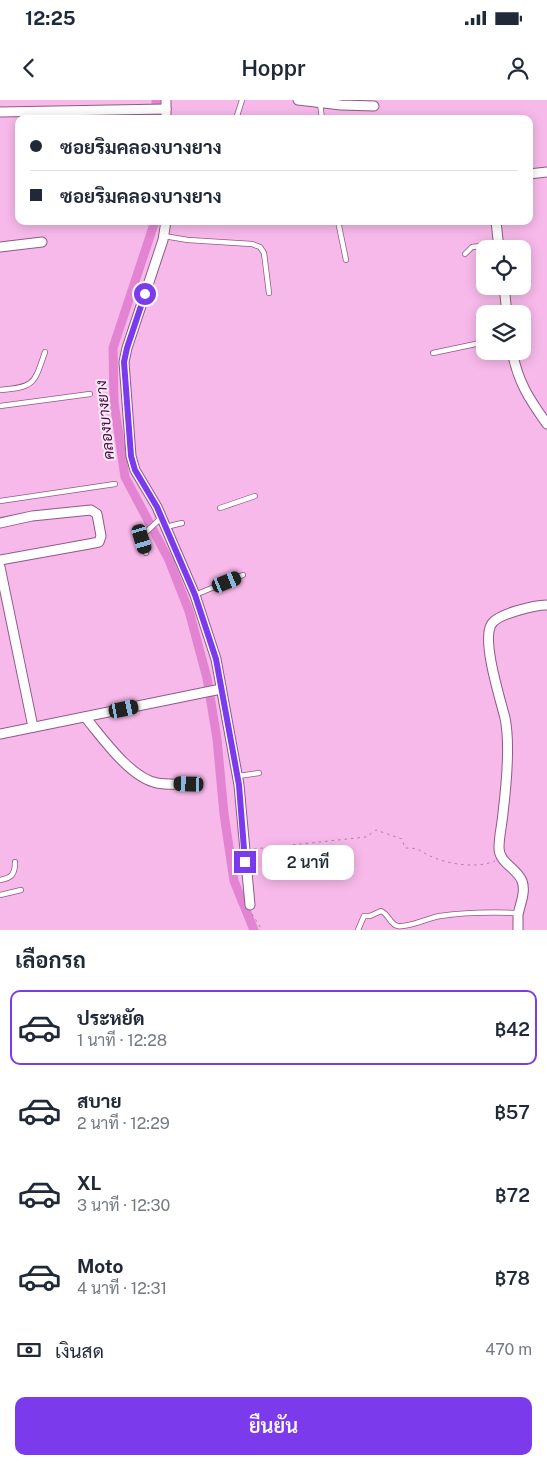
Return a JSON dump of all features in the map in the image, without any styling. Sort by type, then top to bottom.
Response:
[{"type":"street","points":[[298,100],[341,105],[374,106]]},
{"type":"street","points":[[0,112],[26,115],[66,115],[116,114],[145,109],[164,109]]},
{"type":"street","points":[[533,174],[547,172]]},
{"type":"street","points":[[165,225],[164,236],[124,362],[131,456],[158,521],[165,528],[195,595],[216,659],[219,690],[237,776],[250,905]]},
{"type":"street","points":[[496,225],[498,240]]},
{"type":"street","points":[[0,247],[42,242]]},
{"type":"street","points":[[514,360],[519,380],[531,402],[547,424]]},
{"type":"street","points":[[0,523],[32,516],[91,510],[97,514],[101,536],[98,542],[90,544],[0,560]]},
{"type":"street","points":[[0,567],[33,727]]},
{"type":"street","points":[[518,930],[523,896],[522,880],[502,858],[499,849],[504,804],[506,733],[505,719],[494,675],[488,636],[490,625],[506,614],[547,605]]},
{"type":"street","points":[[0,734],[219,690]]},
{"type":"street","points":[[86,717],[124,762],[141,776],[156,783],[189,784]]},
{"type":"lane","points":[[237,115],[242,100]]},
{"type":"lane","points":[[316,101],[321,115]]},
{"type":"lane","points":[[339,225],[346,260]]},
{"type":"lane","points":[[164,236],[188,240],[252,244],[260,247],[264,253],[269,293]]},
{"type":"lane","points":[[465,254],[472,247],[476,246]]},
{"type":"lane","points":[[434,353],[476,344]]},
{"type":"lane","points":[[0,390],[27,386],[33,382],[45,352]]},
{"type":"lane","points":[[0,406],[90,394]]},
{"type":"lane","points":[[0,501],[115,484]]},
{"type":"lane","points":[[220,508],[255,496]]},
{"type":"lane","points":[[146,553],[142,539],[144,534],[158,521]]},
{"type":"lane","points":[[165,528],[182,523]]},
{"type":"lane","points":[[195,595],[243,575]]},
{"type":"lane","points":[[237,776],[259,773]]},
{"type":"lane","points":[[0,880],[14,874],[15,862]]},
{"type":"lane","points":[[0,895],[21,890]]},
{"type":"lane","points":[[358,930],[364,916],[370,916],[381,911],[386,913],[392,924],[397,926],[409,925],[424,919],[440,916],[519,913]]},
{"type":"path","points":[[244,850],[366,837],[376,830],[402,839],[405,848],[419,848],[429,856],[448,860],[452,864],[491,863],[502,858]]},
{"type":"path","points":[[250,905],[253,917],[262,930]]},
{"type":"waterway","name":"คลองบางยาง","points":[[156,100],[156,115]]},
{"type":"waterway","name":"คลองบางยาง","points":[[154,225],[113,348],[114,402],[125,477],[169,560],[189,611],[207,678],[217,739],[224,814],[234,881],[254,930]]},
{"type":"route","points":[[145,294],[124,362],[131,456],[141,482],[157,507],[195,595],[216,659],[239,785],[245,862]]}]
